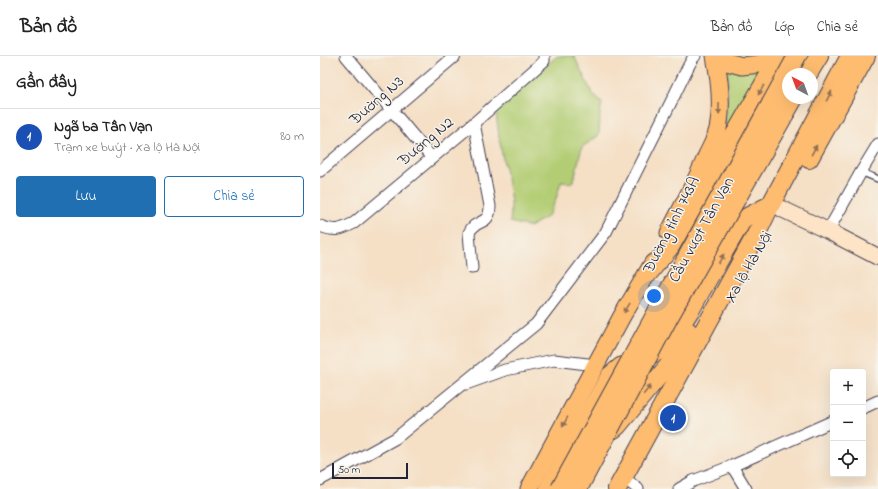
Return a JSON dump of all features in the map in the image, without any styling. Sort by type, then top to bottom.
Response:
[{"type":"highway","points":[[647,275],[670,247],[780,56]]},
{"type":"highway","name":"Cầu vượt Tân Vạn","points":[[560,489],[797,56]]},
{"type":"highway","points":[[801,68],[808,56]]},
{"type":"highway","points":[[812,68],[819,56]]},
{"type":"highway","name":"Xa lộ Hà Nội","points":[[776,207],[850,56]]},
{"type":"highway","name":"Xa lộ Hà Nội","points":[[622,482],[759,229],[776,207],[866,56]]},
{"type":"highway","name":"Cầu vượt Tân Vạn","points":[[570,489],[604,421],[782,103]]},
{"type":"highway","name":"Cầu vượt Tân Vạn","points":[[578,489],[669,317],[791,104]]},
{"type":"main road","name":"Đường tỉnh 743A","points":[[529,489],[624,313],[647,275],[696,182],[716,136],[719,124],[720,92],[715,56]]},
{"type":"main road","points":[[720,56],[727,62],[742,66],[760,64],[774,56]]},
{"type":"main road","points":[[548,489],[610,375],[621,366],[643,359],[658,352],[673,338],[743,220],[748,216],[776,207],[828,231],[878,257]]},
{"type":"main road","points":[[553,489],[564,474],[618,426],[670,362],[699,316],[702,306],[701,292]]},
{"type":"street","points":[[346,56],[432,158]]},
{"type":"street","name":"Đường N3","points":[[320,171],[455,56]]},
{"type":"street","points":[[320,480],[396,438],[536,324],[606,232],[688,67],[695,56]]},
{"type":"street","name":"Đường N2","points":[[320,226],[330,230],[342,229],[354,223],[474,123],[544,58]]},
{"type":"street","points":[[472,268],[469,233],[471,228],[487,218],[490,213],[490,206],[474,123]]},
{"type":"street","points":[[828,231],[878,144]]},
{"type":"street","points":[[458,387],[505,370],[554,360],[596,365]]},
{"type":"street","points":[[866,407],[878,401]]},
{"type":"street","points":[[678,489],[830,422]]},
{"type":"street","points":[[732,466],[746,489]]},
{"type":"street","points":[[622,482],[638,489]]},
{"type":"lane","points":[[861,172],[878,180]]},
{"type":"green space","points":[[557,56],[574,56],[593,95],[602,103],[599,135],[582,147],[573,183],[561,182],[556,199],[548,216],[530,227],[510,222],[510,193],[500,145],[496,112]]},
{"type":"green space","points":[[727,67],[766,68],[721,150],[728,92]]},
{"type":"place","name":"Ngã ba Tân Vạn","points":[[673,418]]}]
